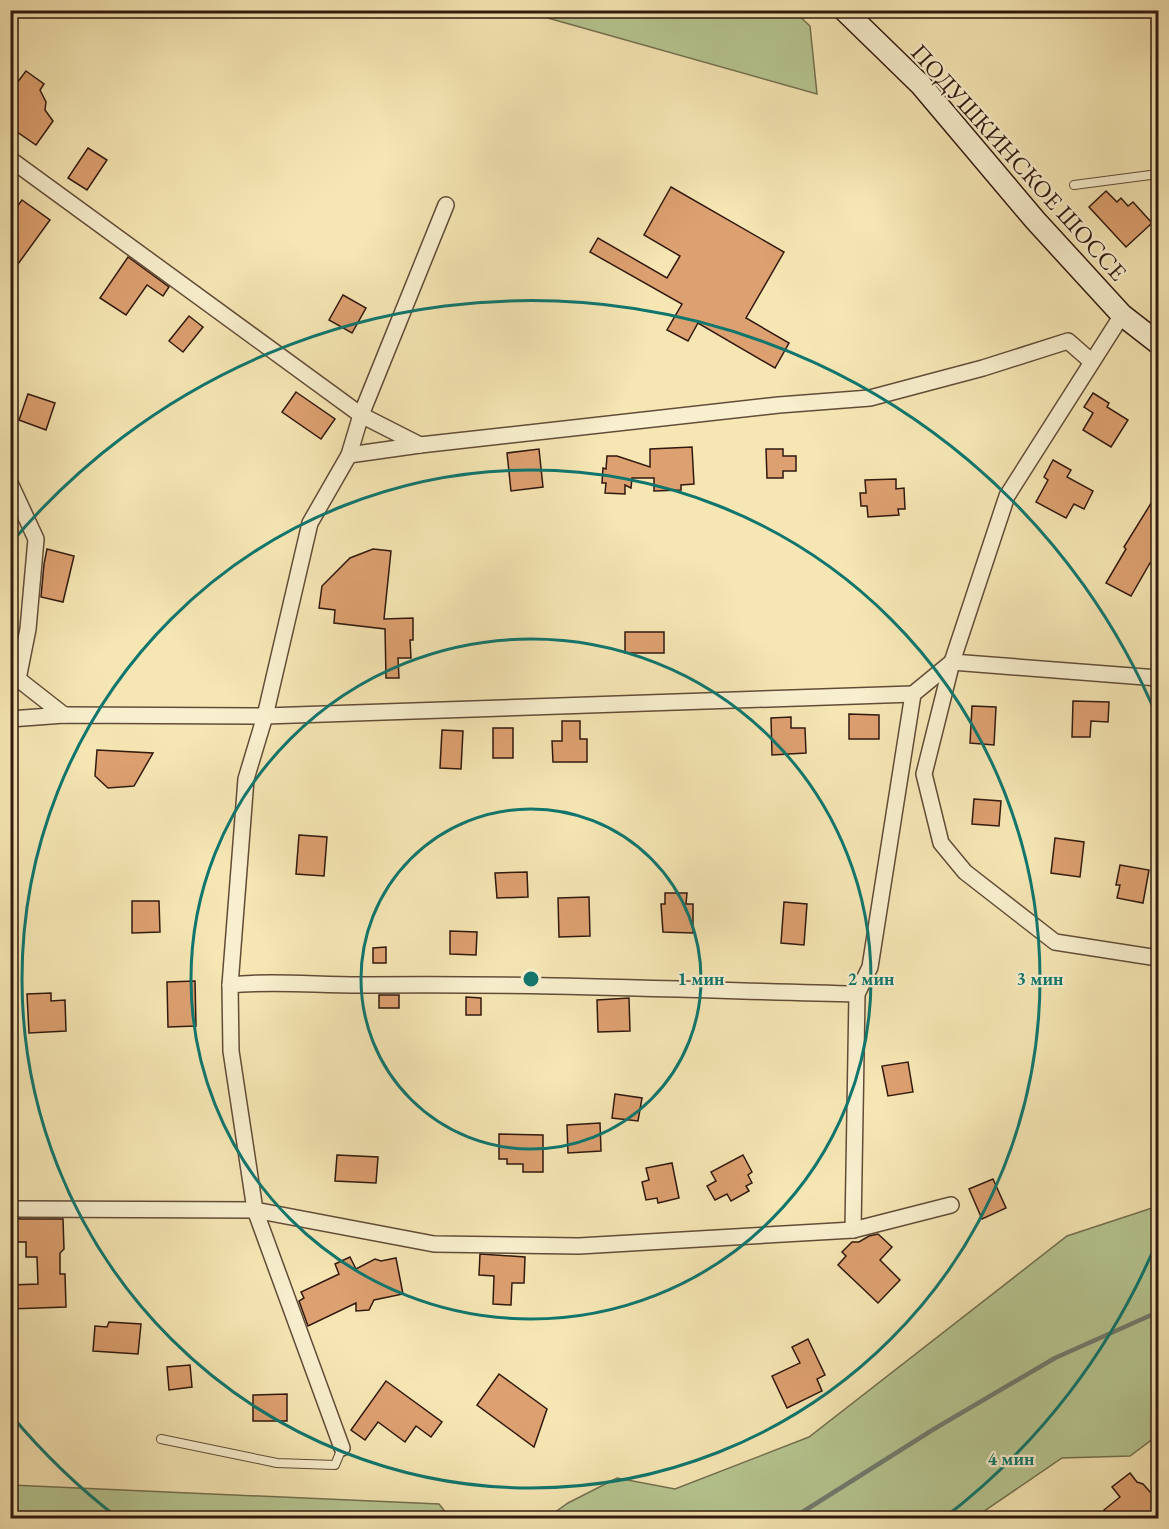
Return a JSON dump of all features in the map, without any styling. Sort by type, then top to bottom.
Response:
[{"type":"main road","name":"ПОДУШКИНСКОЕ ШОССЕ","points":[[844,10],[921,85],[1035,220],[1122,315],[1158,343]]},
{"type":"street","points":[[10,159],[361,414],[420,445]]},
{"type":"street","points":[[342,1448],[255,1209],[231,1051],[230,985],[246,779],[265,716],[310,523],[349,455],[361,414],[446,205]]},
{"type":"street","points":[[1122,315],[1007,496],[952,662],[924,774],[941,843],[965,872],[1055,942],[1158,958]]},
{"type":"street","points":[[349,455],[779,405],[870,398],[983,368],[1068,341],[1092,362]]},
{"type":"street","points":[[10,483],[36,539],[28,629],[18,679],[64,715]]},
{"type":"street","points":[[10,718],[64,715],[265,716],[913,694],[952,662],[1158,678]]},
{"type":"street","points":[[853,1230],[857,994],[870,967],[913,694]]},
{"type":"street","points":[[230,985],[254,983],[335,986],[474,984],[857,994]]},
{"type":"street","points":[[20,1209],[255,1209],[434,1244],[579,1246],[853,1230],[951,1205]]},
{"type":"lane","points":[[1074,186],[1158,174]]},
{"type":"lane","points":[[161,1439],[277,1463],[335,1465],[342,1448]]},
{"type":"green space","points":[[523,11],[794,11],[810,26],[817,94]]},
{"type":"green space","points":[[1158,1206],[1158,1435],[1130,1456],[1062,1458],[974,1518],[547,1518],[568,1503],[617,1478],[675,1489],[809,1437],[1067,1236]]},
{"type":"green space","points":[[11,1485],[439,1504],[450,1518],[11,1518]]},
{"type":"building","points":[[26,71],[44,84],[40,90],[46,102],[45,110],[53,121],[36,145],[10,127],[10,92]]},
{"type":"building","points":[[88,148],[107,160],[87,190],[68,178]]},
{"type":"building","points":[[671,187],[784,252],[746,318],[789,343],[775,368],[698,323],[688,341],[667,330],[682,304],[590,252],[598,238],[667,278],[680,256],[644,235]]},
{"type":"building","points":[[1106,191],[1117,202],[1121,198],[1128,206],[1133,202],[1152,223],[1126,247],[1089,207]]},
{"type":"building","points":[[22,200],[50,220],[10,275],[10,216]]},
{"type":"building","points":[[128,257],[169,287],[163,296],[147,285],[126,315],[100,298]]},
{"type":"building","points":[[343,295],[366,308],[352,333],[329,320]]},
{"type":"building","points":[[189,316],[203,327],[183,352],[169,341]]},
{"type":"building","points":[[296,392],[335,419],[321,439],[282,412]]},
{"type":"building","points":[[1093,393],[1109,403],[1107,407],[1128,420],[1111,447],[1083,430],[1093,413],[1084,407]]},
{"type":"building","points":[[28,394],[55,403],[46,430],[19,420]]},
{"type":"building","points":[[692,447],[694,484],[681,485],[681,490],[654,491],[654,478],[632,478],[631,488],[625,485],[625,494],[605,493],[606,483],[602,483],[607,456],[617,456],[650,467],[650,449]]},
{"type":"building","points":[[539,449],[543,487],[511,491],[507,453]]},
{"type":"building","points":[[766,449],[783,449],[783,456],[796,456],[796,471],[783,471],[783,478],[767,478]]},
{"type":"building","points":[[1053,460],[1071,470],[1067,477],[1093,491],[1084,509],[1074,504],[1066,518],[1036,502],[1048,480],[1044,477]]},
{"type":"building","points":[[896,479],[896,489],[904,488],[905,509],[898,509],[899,515],[868,517],[867,506],[861,506],[860,493],[866,493],[865,480]]},
{"type":"building","points":[[1158,492],[1158,560],[1155,566],[1150,563],[1131,596],[1106,583],[1126,549],[1124,547]]},
{"type":"building","points":[[47,549],[74,556],[63,602],[41,597]]},
{"type":"building","points":[[373,549],[391,551],[384,619],[413,618],[413,640],[410,640],[411,658],[398,658],[399,678],[386,678],[385,629],[334,623],[335,610],[319,608],[322,586],[350,558]]},
{"type":"building","points":[[625,632],[664,632],[664,653],[625,653]]},
{"type":"building","points":[[1073,701],[1109,702],[1108,722],[1091,721],[1090,737],[1072,737]]},
{"type":"building","points":[[972,706],[996,707],[994,745],[970,743]]},
{"type":"building","points":[[849,714],[879,715],[879,739],[849,739]]},
{"type":"building","points":[[791,717],[791,728],[805,728],[806,753],[772,755],[771,718]]},
{"type":"building","points":[[562,721],[580,721],[580,739],[587,739],[587,762],[553,762],[552,741],[562,741]]},
{"type":"building","points":[[493,728],[513,728],[513,758],[493,758]]},
{"type":"building","points":[[442,730],[463,731],[461,769],[440,768]]},
{"type":"building","points":[[97,750],[153,753],[134,786],[108,788],[95,776]]},
{"type":"building","points":[[974,799],[1001,801],[999,826],[972,824]]},
{"type":"building","points":[[299,835],[327,837],[324,876],[296,874]]},
{"type":"building","points":[[1055,838],[1084,842],[1080,877],[1051,873]]},
{"type":"building","points":[[1120,865],[1149,870],[1143,903],[1117,898],[1120,885],[1116,885]]},
{"type":"building","points":[[527,872],[528,897],[497,898],[495,873]]},
{"type":"building","points":[[665,893],[687,893],[686,904],[693,904],[693,933],[663,932],[661,904],[665,904]]},
{"type":"building","points":[[589,897],[590,936],[559,937],[558,898]]},
{"type":"building","points":[[132,901],[159,901],[160,932],[132,933]]},
{"type":"building","points":[[784,902],[807,904],[804,945],[781,943]]},
{"type":"building","points":[[450,931],[477,932],[476,955],[450,954]]},
{"type":"building","points":[[386,947],[386,963],[373,963],[373,948]]},
{"type":"building","points":[[195,981],[196,1026],[168,1027],[167,982]]},
{"type":"building","points":[[51,993],[51,1001],[65,1000],[66,1031],[29,1033],[27,994]]},
{"type":"building","points":[[379,995],[399,995],[399,1008],[379,1008]]},
{"type":"building","points":[[466,997],[481,998],[481,1015],[466,1015]]},
{"type":"building","points":[[629,998],[630,1031],[598,1032],[597,1000]]},
{"type":"building","points":[[908,1062],[913,1092],[888,1096],[882,1066]]},
{"type":"building","points":[[615,1094],[642,1098],[638,1121],[612,1118]]},
{"type":"building","points":[[600,1123],[601,1151],[568,1153],[567,1125]]},
{"type":"building","points":[[499,1134],[543,1135],[543,1172],[523,1172],[523,1164],[507,1164],[507,1159],[499,1159]]},
{"type":"building","points":[[337,1155],[378,1157],[376,1183],[335,1181]]},
{"type":"building","points":[[743,1155],[752,1172],[748,1175],[752,1183],[746,1186],[749,1191],[731,1201],[727,1194],[715,1200],[707,1186],[716,1181],[711,1172]]},
{"type":"building","points":[[672,1163],[679,1198],[658,1203],[657,1198],[646,1200],[642,1182],[649,1180],[646,1168]]},
{"type":"building","points":[[993,1179],[1006,1208],[982,1219],[969,1189]]},
{"type":"building","points":[[10,1216],[20,1219],[63,1219],[64,1249],[60,1253],[60,1274],[65,1274],[66,1307],[10,1309],[10,1285],[38,1284],[37,1257],[26,1257],[26,1242],[10,1242]]},
{"type":"building","points":[[878,1234],[892,1247],[880,1260],[900,1280],[878,1303],[838,1265],[846,1256],[842,1252],[852,1242],[859,1242]]},
{"type":"building","points":[[480,1254],[525,1257],[524,1283],[512,1283],[511,1305],[493,1304],[494,1276],[479,1275]]},
{"type":"building","points":[[350,1257],[356,1269],[375,1259],[381,1261],[396,1258],[403,1294],[374,1300],[369,1310],[356,1311],[356,1303],[308,1326],[299,1301],[304,1298],[301,1292],[339,1274],[335,1264]]},
{"type":"building","points":[[109,1322],[141,1324],[138,1354],[93,1351],[95,1326],[107,1327]]},
{"type":"building","points":[[808,1339],[825,1375],[817,1379],[822,1391],[787,1408],[772,1376],[800,1363],[792,1347]]},
{"type":"building","points":[[190,1365],[192,1387],[169,1390],[167,1367]]},
{"type":"building","points":[[499,1374],[547,1409],[534,1447],[477,1405]]},
{"type":"building","points":[[386,1381],[442,1422],[431,1437],[416,1426],[405,1442],[378,1422],[365,1440],[351,1430]]},
{"type":"building","points":[[287,1394],[287,1421],[253,1421],[253,1395]]},
{"type":"building","points":[[1130,1473],[1151,1493],[1158,1487],[1158,1518],[1111,1518],[1104,1510],[1120,1497],[1112,1487]]},
{"type":"waterway","points":[[793,1518],[934,1429],[1055,1358],[1158,1312]]}]
